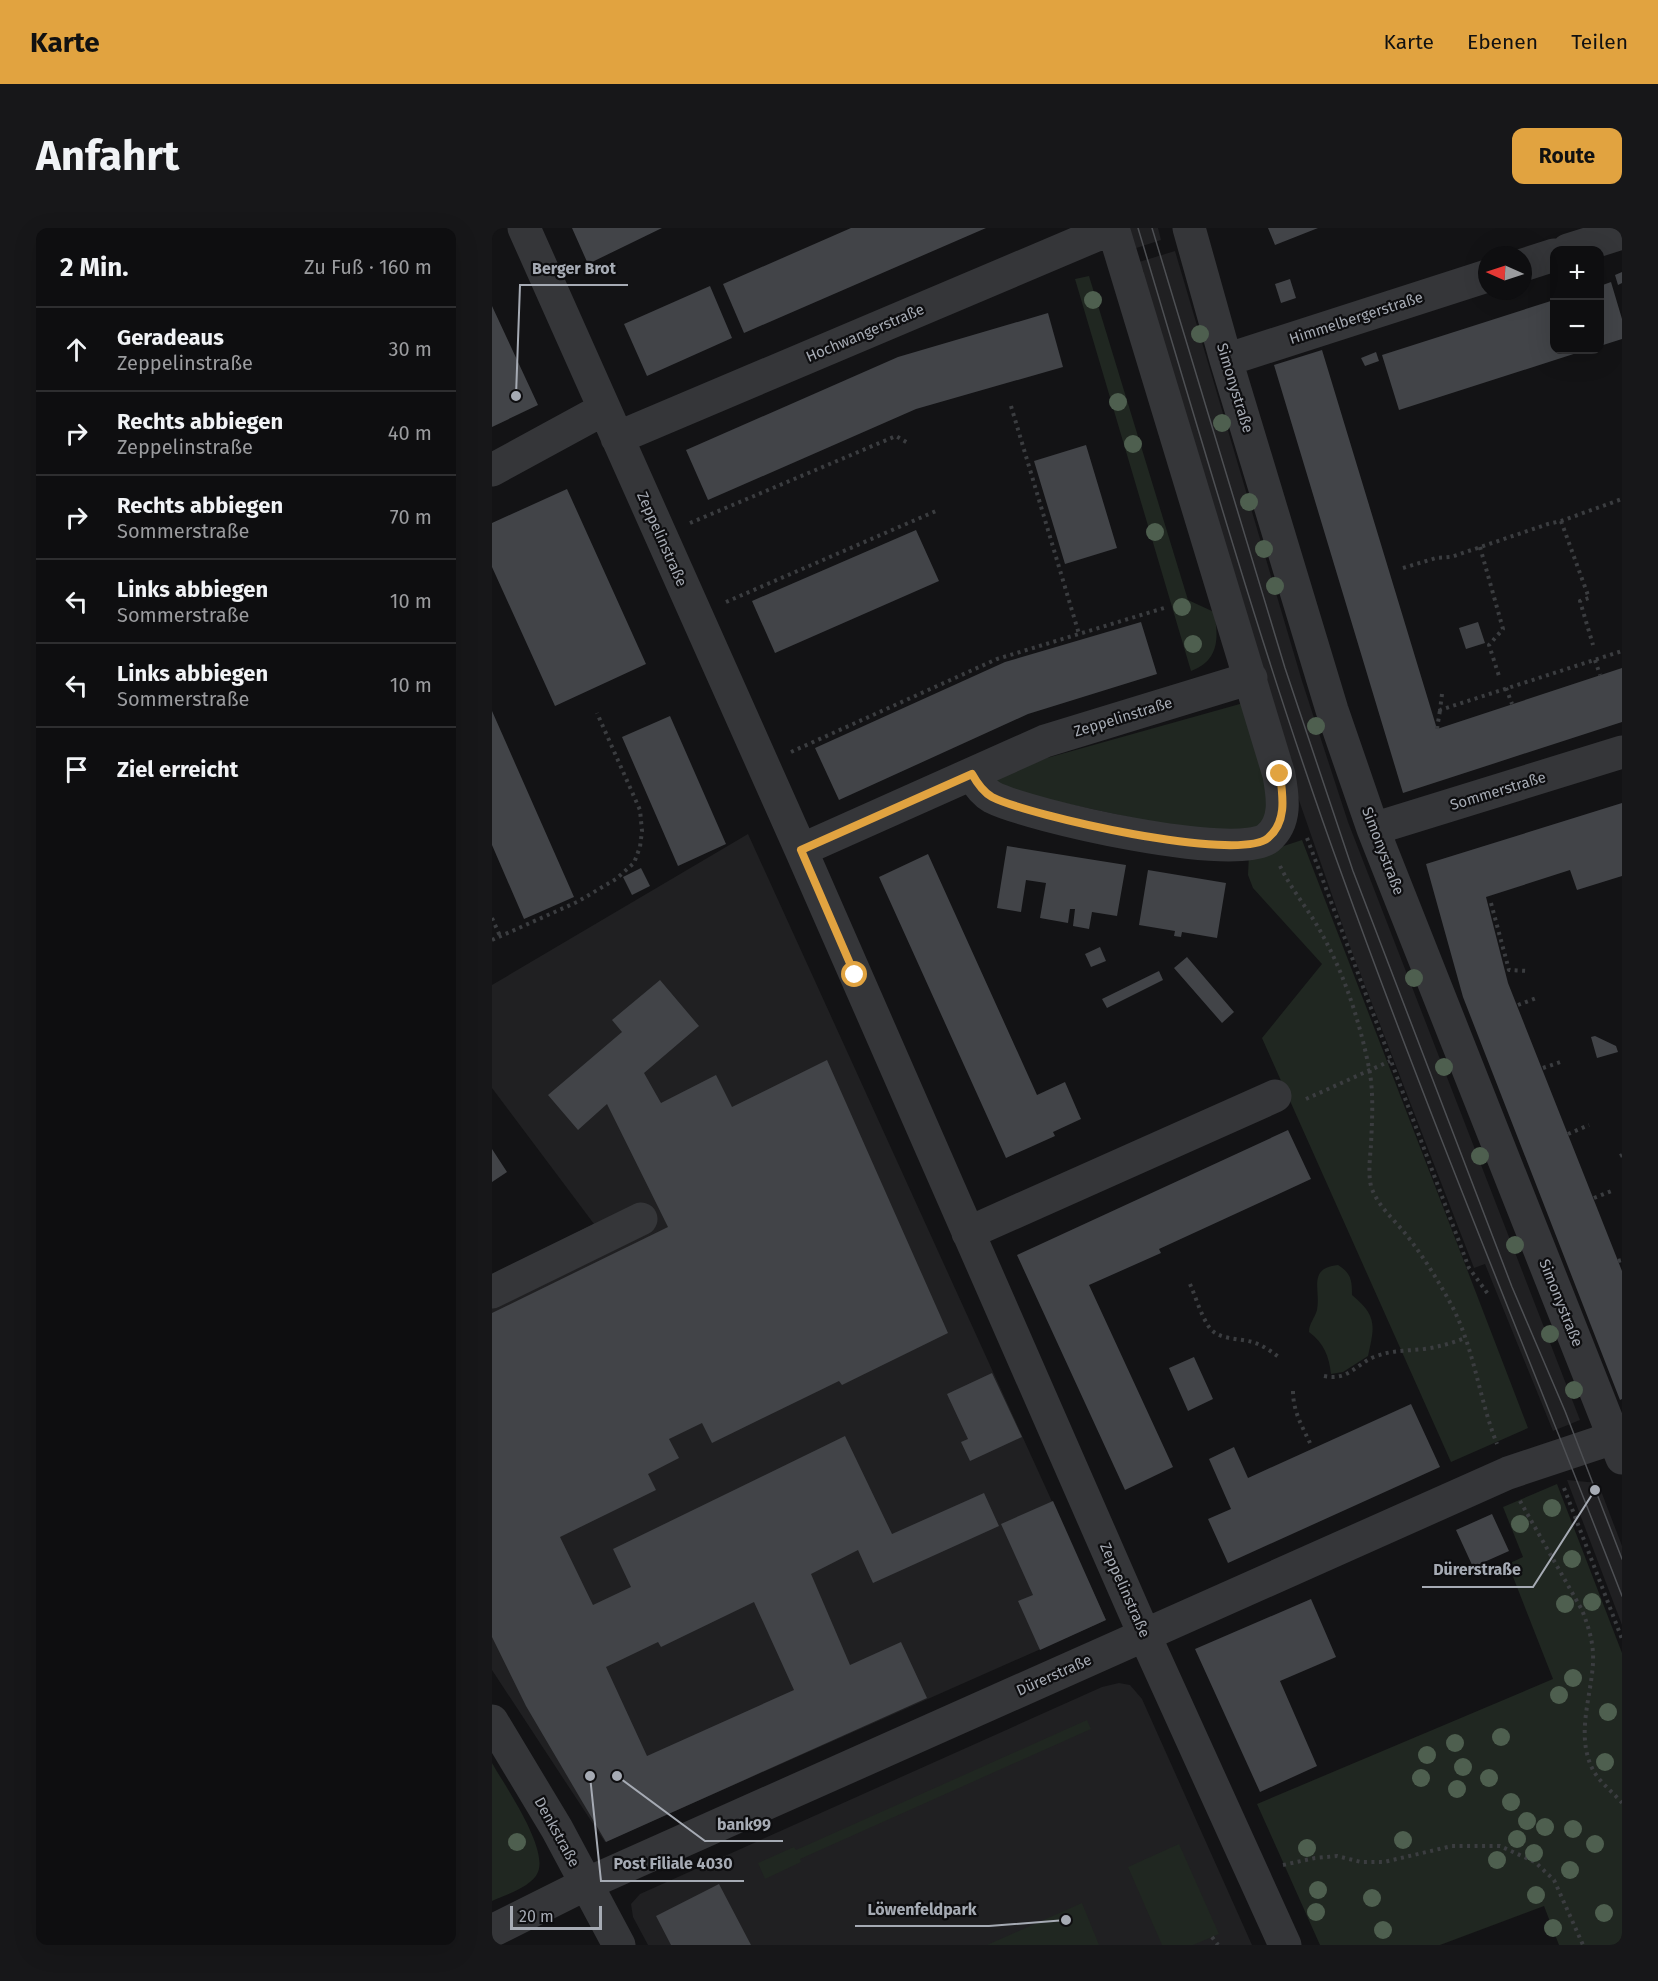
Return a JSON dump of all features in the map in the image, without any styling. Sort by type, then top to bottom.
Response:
[{"type":"street","name":"Zeppelinstraße","points":[[524,228],[801,850],[1144,1634],[1285,1945]]},
{"type":"street","name":"Simonystraße","points":[[1189,228],[1226,360],[1332,710],[1373,829],[1619,1444]]},
{"type":"street","points":[[1581,246],[1622,233]]},
{"type":"street","name":"Hochwangerstraße","points":[[610,423],[1116,238]]},
{"type":"street","points":[[972,774],[978,785],[990,796],[1020,808],[1122,832],[1228,846],[1255,845],[1274,829],[1284,801],[1280,774],[1116,238]]},
{"type":"street","points":[[1532,262],[1550,256]]},
{"type":"street","name":"Himmelbergerstraße","points":[[1226,360],[1478,279]]},
{"type":"street","points":[[492,470],[610,423]]},
{"type":"street","name":"Zeppelinstraße","points":[[801,850],[1045,741],[1251,678]]},
{"type":"street","name":"Sommerstraße","points":[[1373,829],[1622,752]]},
{"type":"street","points":[[968,1233],[1285,1100]]},
{"type":"street","points":[[492,1292],[641,1219]]},
{"type":"street","name":"Dürerstraße","points":[[492,1931],[586,1884],[1508,1473],[1619,1444]]},
{"type":"street","name":"Denkstraße","points":[[492,1721],[557,1829],[619,1945]]},
{"type":"path","points":[[1011,406],[1079,634]]},
{"type":"path","points":[[687,525],[897,436],[908,443]]},
{"type":"path","points":[[1403,568],[1480,547],[1622,499]]},
{"type":"path","points":[[722,603],[936,511]]},
{"type":"path","points":[[1561,521],[1590,598],[1580,601],[1593,645]]},
{"type":"path","points":[[1480,547],[1503,629],[1489,645],[1499,676]]},
{"type":"path","points":[[790,753],[998,659],[1164,608]]},
{"type":"path","points":[[1440,710],[1622,651]]},
{"type":"path","points":[[1595,660],[1600,675]]},
{"type":"path","points":[[1506,688],[1512,704]]},
{"type":"path","points":[[1437,729],[1442,694]]},
{"type":"path","points":[[492,939],[577,902],[616,879],[634,863],[640,847],[642,831],[639,810],[597,713]]},
{"type":"path","points":[[1488,1294],[1469,1268],[1306,835],[1274,829],[1293,892],[1323,935],[1338,966],[1370,1070],[1371,1186],[1380,1204],[1407,1235],[1431,1269],[1453,1309],[1465,1338],[1498,1447]]},
{"type":"path","points":[[1491,903],[1509,970],[1528,971]]},
{"type":"path","points":[[492,918],[500,936]]},
{"type":"path","points":[[1518,1005],[1539,997]]},
{"type":"path","points":[[1285,1100],[1390,1061]]},
{"type":"path","points":[[1543,1068],[1563,1061]]},
{"type":"path","points":[[1569,1134],[1589,1125]]},
{"type":"path","points":[[1594,1198],[1614,1190]]},
{"type":"path","points":[[1190,1284],[1209,1327],[1215,1333],[1254,1342],[1270,1350],[1280,1359]]},
{"type":"path","points":[[1324,1376],[1343,1377],[1372,1358],[1390,1351],[1423,1349],[1465,1338]]},
{"type":"path","points":[[1293,1391],[1293,1402],[1297,1415],[1310,1443]]},
{"type":"path","points":[[1563,1487],[1622,1639]]},
{"type":"path","points":[[1517,1495],[1582,1610],[1589,1627],[1593,1647],[1593,1665],[1585,1735],[1588,1756],[1593,1770],[1622,1803]]},
{"type":"path","points":[[1279,1866],[1314,1857],[1337,1856],[1361,1862],[1384,1862],[1452,1846],[1500,1846],[1535,1862],[1554,1880],[1583,1945]]},
{"type":"path","points":[[1212,1936],[1218,1945]]},
{"type":"shaded area","points":[[1126,228],[1158,228],[1161,240],[1127,251]]},
{"type":"shaded area","points":[[1175,251],[1302,681],[1348,822],[1580,1420],[1553,1431],[1485,1264],[1474,1268],[1349,944],[1262,694],[1134,276],[1144,272],[1139,262]]},
{"type":"shaded area","points":[[1089,276],[1188,600],[1214,612],[1215,648],[1207,661],[1191,671],[1075,279]]},
{"type":"shaded area","points":[[1247,702],[1272,779],[1265,828],[1222,837],[1003,790],[996,779],[1047,758]]},
{"type":"shaded area","points":[[748,834],[1106,1620],[605,1842],[492,1670],[492,1274],[594,1224],[492,1088],[492,985]]},
{"type":"shaded area","points":[[1302,840],[1528,1428],[1451,1462],[1262,1038],[1322,964],[1253,888],[1248,875],[1249,854],[1262,853]]},
{"type":"shaded area","points":[[1338,1265],[1348,1274],[1352,1295],[1370,1315],[1373,1329],[1368,1356],[1343,1372],[1331,1374],[1325,1350],[1309,1332],[1317,1310],[1319,1275],[1322,1270]]},
{"type":"shaded area","points":[[1567,1480],[1598,1483],[1622,1546],[1622,1625]]},
{"type":"shaded area","points":[[1557,1484],[1622,1653],[1622,1945],[1559,1945],[1544,1906],[1440,1945],[1320,1945],[1257,1804],[1553,1679],[1508,1564],[1523,1557],[1503,1507]]},
{"type":"shaded area","points":[[1119,1683],[1130,1685],[1142,1699],[1252,1945],[648,1945],[633,1917],[631,1904],[640,1894],[1102,1687]]},
{"type":"shaded area","points":[[1087,1720],[1091,1729],[800,1859],[801,1862],[765,1879],[758,1863],[794,1847],[796,1850]]},
{"type":"shaded area","points":[[492,1763],[524,1817],[537,1848],[539,1861],[538,1872],[530,1882],[492,1901]]},
{"type":"shaded area","points":[[1179,1844],[1219,1934],[1193,1945],[1162,1945],[1128,1867]]},
{"type":"shaded area","points":[[1082,1903],[1099,1945],[987,1945]]},
{"type":"building","points":[[572,228],[662,228],[588,264]]},
{"type":"building","points":[[851,228],[986,228],[744,333],[723,284]]},
{"type":"building","points":[[1268,228],[1318,228],[1275,245]]},
{"type":"building","points":[[1622,272],[1622,283],[1618,285],[1615,275]]},
{"type":"building","points":[[1290,279],[1296,298],[1281,303],[1275,284]]},
{"type":"building","points":[[1611,282],[1622,319],[1622,339],[1604,345],[1604,300],[1604,285]]},
{"type":"building","points":[[710,286],[732,338],[647,376],[624,324]]},
{"type":"building","points":[[1550,301],[1550,354],[1574,354],[1399,410],[1382,355]]},
{"type":"building","points":[[492,306],[538,405],[492,427]]},
{"type":"building","points":[[1048,313],[1063,367],[916,409],[708,500],[686,450],[898,357]]},
{"type":"building","points":[[1322,350],[1437,729],[1622,668],[1622,722],[1403,793],[1274,365]]},
{"type":"building","points":[[1376,352],[1379,361],[1365,366],[1361,358]]},
{"type":"building","points":[[1086,445],[1117,548],[1065,564],[1034,461]]},
{"type":"building","points":[[567,489],[646,664],[555,706],[492,567],[492,523]]},
{"type":"building","points":[[916,530],[939,581],[775,653],[752,601]]},
{"type":"building","points":[[1141,622],[1157,674],[1028,714],[839,800],[815,748],[1005,662]]},
{"type":"building","points":[[1478,622],[1485,643],[1466,649],[1459,628]]},
{"type":"building","points":[[492,711],[574,897],[524,919],[492,845]]},
{"type":"building","points":[[670,716],[726,844],[678,866],[622,737]]},
{"type":"building","points":[[1622,803],[1622,876],[1577,890],[1570,870],[1486,897],[1508,983],[1622,1271],[1622,1399],[1620,1400],[1463,997],[1426,864]]},
{"type":"building","points":[[1007,846],[1126,865],[1117,916],[1092,912],[1089,929],[1073,926],[1075,909],[1070,909],[1068,923],[1040,918],[1046,883],[1026,880],[1021,912],[997,908]]},
{"type":"building","points":[[928,854],[1037,1095],[1065,1082],[1081,1119],[1053,1132],[1055,1136],[1006,1158],[879,877]]},
{"type":"building","points":[[641,868],[650,886],[632,895],[623,877]]},
{"type":"building","points":[[1148,870],[1226,883],[1217,938],[1182,932],[1181,937],[1174,936],[1175,931],[1139,925]]},
{"type":"building","points":[[1100,947],[1106,961],[1091,967],[1085,954]]},
{"type":"building","points":[[1187,957],[1234,1012],[1222,1023],[1174,968]]},
{"type":"building","points":[[1159,971],[1163,980],[1107,1008],[1102,999]]},
{"type":"building","points":[[660,980],[699,1026],[644,1073],[661,1103],[716,1075],[732,1107],[827,1060],[948,1333],[842,1385],[839,1381],[712,1443],[702,1423],[669,1439],[679,1458],[648,1474],[656,1490],[560,1537],[593,1605],[631,1587],[613,1549],[845,1436],[892,1534],[984,1493],[999,1526],[873,1583],[858,1550],[811,1574],[850,1665],[901,1642],[927,1698],[606,1842],[526,1706],[492,1637],[492,1313],[668,1227],[607,1104],[578,1130],[548,1095],[622,1032],[612,1020]],"holes":[[[754,1602],[794,1690],[647,1756],[606,1667],[658,1642],[661,1647]]]},
{"type":"building","points":[[1595,1036],[1616,1046],[1618,1052],[1597,1058],[1591,1037]]},
{"type":"building","points":[[1288,1130],[1311,1179],[1159,1249],[1161,1253],[1089,1285],[1173,1467],[1125,1490],[1017,1255]]},
{"type":"building","points":[[492,1149],[507,1172],[492,1182]]},
{"type":"building","points":[[1194,1357],[1213,1399],[1188,1411],[1169,1368]]},
{"type":"building","points":[[992,1373],[1022,1437],[970,1461],[961,1442],[968,1439],[947,1394]]},
{"type":"building","points":[[1411,1404],[1440,1467],[1228,1563],[1208,1519],[1231,1509],[1209,1459],[1234,1447],[1248,1478]]},
{"type":"building","points":[[1053,1501],[1106,1620],[1040,1650],[1018,1601],[1033,1595],[1001,1524]]},
{"type":"building","points":[[1492,1514],[1509,1551],[1473,1567],[1456,1530]]},
{"type":"building","points":[[1311,1599],[1336,1657],[1280,1681],[1317,1766],[1260,1792],[1195,1649]]},
{"type":"building","points":[[719,1884],[751,1945],[671,1945],[656,1916]]},
{"type":"tram line","points":[[1138,228],[1261,634],[1342,875],[1444,1147],[1622,1596]]},
{"type":"tram line","points":[[1152,228],[1285,668],[1353,871],[1512,1287],[1565,1411],[1622,1559]]},
{"type":"place","name":"Berger Brot","points":[[516,396]]},
{"type":"place","name":"Dürerstraße","points":[[1595,1490]]},
{"type":"place","name":"Post Filiale 4030","points":[[590,1776]]},
{"type":"place","name":"bank99","points":[[617,1776]]},
{"type":"place","name":"Löwenfeldpark","points":[[1066,1920]]},
{"type":"route","points":[[855,975],[801,850],[972,774],[978,785],[990,796],[1020,808],[1057,818],[1122,832],[1185,841],[1228,846],[1255,845],[1268,838],[1281,820],[1284,801],[1280,774]]}]
